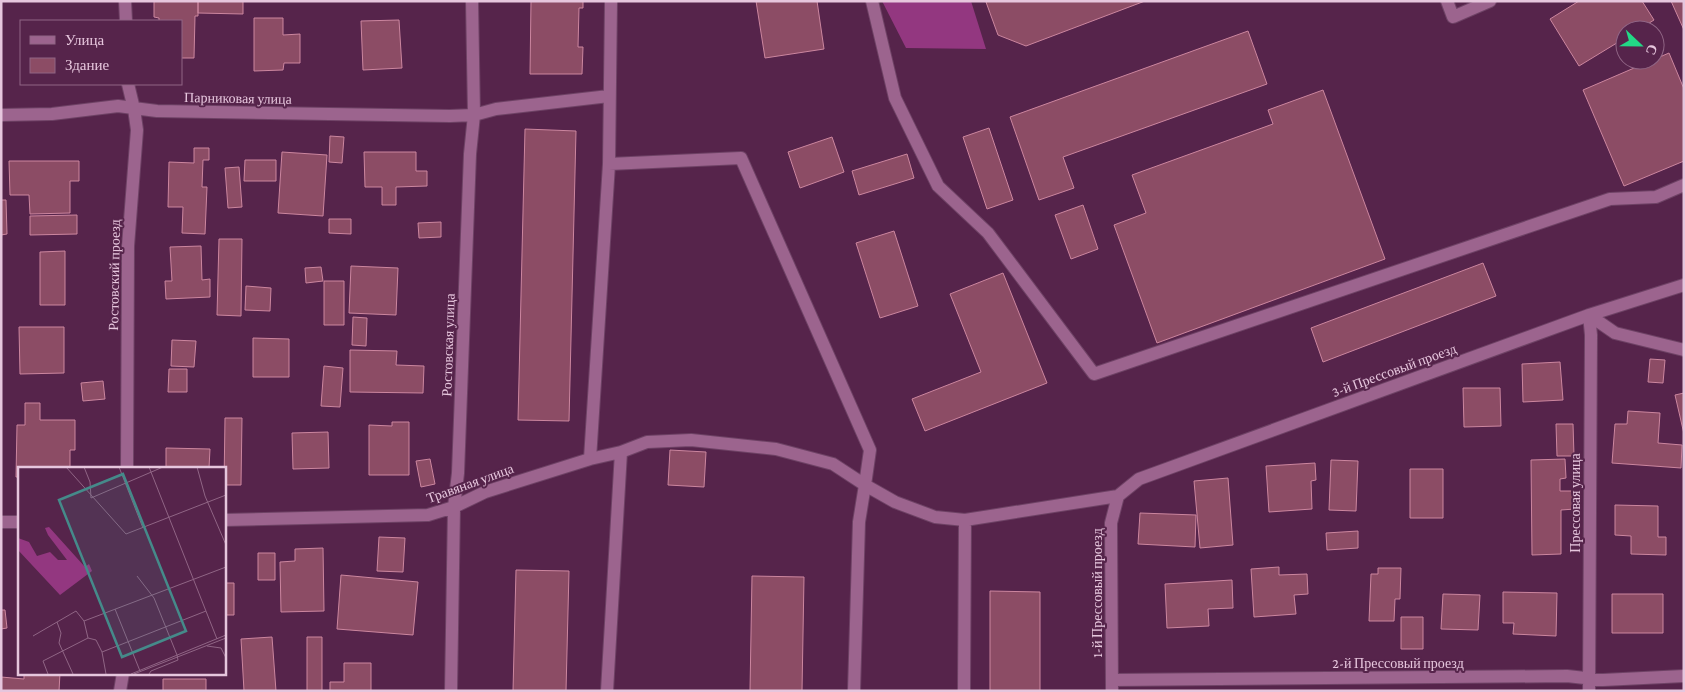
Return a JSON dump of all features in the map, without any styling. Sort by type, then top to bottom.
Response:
[{"type":"street","points":[[125,1],[126,20]]},
{"type":"street","name":"Ростовская улица","points":[[451,691],[454,507],[458,473],[470,154],[474,115],[472,1]]},
{"type":"street","points":[[590,459],[609,164],[611,1]]},
{"type":"street","points":[[872,1],[895,98],[938,186],[988,233],[1094,374],[1610,199],[1656,197],[1684,185]]},
{"type":"street","points":[[1447,1],[1453,17],[1490,1]]},
{"type":"street","name":"Ростовский проезд","points":[[127,467],[128,246],[137,130],[128,85]]},
{"type":"street","name":"Парниковая улица","points":[[1,115],[52,114],[118,106],[157,111],[474,115],[496,109],[610,96]]},
{"type":"street","points":[[609,164],[742,158],[870,450],[859,522],[854,691]]},
{"type":"street","name":"3-й Прессовый проезд","points":[[1118,496],[1139,478],[1589,315],[1684,285]]},
{"type":"street","points":[[1589,315],[1616,333],[1684,350]]},
{"type":"street","name":"Прессовая улица","points":[[1589,315],[1591,335],[1589,684]]},
{"type":"street","name":"Травяная улица","points":[[225,520],[428,515],[454,507],[485,492],[590,459],[620,452],[647,442],[691,440],[776,449],[833,464],[864,485],[895,502],[935,516],[965,520],[1118,496]]},
{"type":"street","points":[[608,691],[620,452]]},
{"type":"street","name":"1-й Прессовый проезд","points":[[1113,685],[1111,523],[1118,496]]},
{"type":"street","points":[[964,691],[965,520]]},
{"type":"street","points":[[1,522],[18,522]]},
{"type":"street","points":[[120,691],[123,674]]},
{"type":"street","name":"2-й Прессовый проезд","points":[[1113,685],[1567,676],[1589,684],[1603,680],[1684,676]]},
{"type":"shaded area","points":[[882,1],[971,1],[986,49],[906,48]]},
{"type":"building","points":[[154,1],[198,1],[198,16],[195,16],[194,58],[182,58],[182,20],[159,20],[159,18],[154,17]]},
{"type":"building","points":[[198,1],[243,1],[243,14],[198,13]]},
{"type":"building","points":[[531,1],[583,1],[583,8],[579,8],[578,47],[583,47],[582,74],[530,74]]},
{"type":"building","points":[[756,1],[817,1],[824,49],[765,58]]},
{"type":"building","points":[[1145,1],[1026,46],[998,35],[986,2]]},
{"type":"building","points":[[1579,1],[1642,1],[1654,20],[1615,20],[1615,44],[1579,66],[1550,19]]},
{"type":"building","points":[[1671,1],[1684,1],[1684,30]]},
{"type":"building","points":[[254,18],[283,18],[283,35],[300,34],[300,63],[284,63],[283,70],[254,71]]},
{"type":"building","points":[[399,20],[402,68],[363,70],[361,21]]},
{"type":"building","points":[[1248,31],[1267,84],[1063,157],[1074,188],[1039,200],[1010,117]]},
{"type":"building","points":[[1669,53],[1684,89],[1684,161],[1624,186],[1583,90],[1629,70],[1665,70],[1665,55]]},
{"type":"building","points":[[1323,90],[1385,259],[1157,343],[1114,225],[1146,213],[1132,175],[1273,124],[1268,110]]},
{"type":"building","points":[[989,128],[1013,200],[987,209],[963,137]]},
{"type":"building","points":[[525,129],[576,131],[569,421],[518,420]]},
{"type":"building","points":[[330,136],[344,137],[342,163],[329,162]]},
{"type":"building","points":[[832,137],[844,172],[800,188],[788,152]]},
{"type":"building","points":[[194,148],[209,148],[209,160],[203,160],[202,187],[207,187],[205,234],[182,233],[183,207],[168,207],[169,162],[194,163]]},
{"type":"building","points":[[282,152],[327,155],[323,216],[278,213]]},
{"type":"building","points":[[364,152],[416,152],[416,171],[427,171],[427,186],[396,187],[396,205],[382,205],[382,187],[365,187]]},
{"type":"building","points":[[907,154],[914,178],[859,195],[852,171]]},
{"type":"building","points":[[245,160],[276,160],[276,181],[244,181]]},
{"type":"building","points":[[9,161],[79,161],[79,181],[70,181],[70,213],[30,214],[29,195],[10,195]]},
{"type":"building","points":[[239,167],[242,207],[228,208],[225,168]]},
{"type":"building","points":[[1,200],[6,200],[7,234],[1,235]]},
{"type":"building","points":[[1083,205],[1098,249],[1071,259],[1055,215]]},
{"type":"building","points":[[77,215],[77,234],[30,235],[30,216]]},
{"type":"building","points":[[329,219],[351,219],[351,234],[329,233]]},
{"type":"building","points":[[441,222],[441,237],[419,238],[418,223]]},
{"type":"building","points":[[894,231],[918,306],[880,318],[856,243]]},
{"type":"building","points":[[219,239],[242,239],[241,316],[217,315]]},
{"type":"building","points":[[201,246],[202,280],[210,279],[210,297],[166,299],[165,281],[172,281],[170,247]]},
{"type":"building","points":[[65,251],[65,305],[40,305],[40,252]]},
{"type":"building","points":[[1483,263],[1496,296],[1323,362],[1311,328]]},
{"type":"building","points":[[351,266],[398,268],[396,315],[349,313]]},
{"type":"building","points":[[321,267],[323,281],[306,283],[305,268]]},
{"type":"building","points":[[1003,273],[1047,383],[925,431],[912,399],[981,372],[950,294]]},
{"type":"building","points":[[324,281],[344,281],[344,325],[324,325]]},
{"type":"building","points":[[246,286],[271,288],[270,311],[245,310]]},
{"type":"building","points":[[353,317],[367,318],[366,346],[352,345]]},
{"type":"building","points":[[19,327],[64,327],[64,373],[20,374]]},
{"type":"building","points":[[253,338],[289,339],[289,377],[253,377]]},
{"type":"building","points":[[172,340],[196,341],[194,367],[171,366]]},
{"type":"building","points":[[350,350],[397,351],[396,365],[424,366],[423,393],[350,392]]},
{"type":"building","points":[[1650,359],[1665,360],[1663,383],[1648,382]]},
{"type":"building","points":[[1560,362],[1563,400],[1523,402],[1522,364]]},
{"type":"building","points":[[324,366],[343,368],[340,407],[321,406]]},
{"type":"building","points":[[169,369],[187,369],[187,392],[168,392]]},
{"type":"building","points":[[103,381],[105,399],[83,401],[81,383]]},
{"type":"building","points":[[1463,388],[1500,388],[1501,426],[1464,427]]},
{"type":"building","points":[[1684,393],[1684,434],[1675,395]]},
{"type":"building","points":[[25,403],[40,403],[40,420],[75,420],[75,450],[70,450],[70,467],[18,467],[18,477],[16,477],[17,425],[25,425]]},
{"type":"building","points":[[1628,411],[1660,413],[1658,443],[1682,445],[1681,468],[1612,463],[1615,424],[1627,424]]},
{"type":"building","points":[[225,418],[242,418],[241,485],[225,485]]},
{"type":"building","points":[[392,422],[409,422],[409,475],[369,475],[369,425],[392,426]]},
{"type":"building","points":[[1556,424],[1573,424],[1574,456],[1557,456]]},
{"type":"building","points":[[328,432],[329,468],[293,469],[292,433]]},
{"type":"building","points":[[166,448],[210,449],[209,467],[166,467]]},
{"type":"building","points":[[670,450],[706,452],[704,487],[668,485]]},
{"type":"building","points":[[430,459],[435,484],[421,487],[416,461]]},
{"type":"building","points":[[1565,459],[1566,478],[1560,479],[1560,491],[1574,491],[1575,509],[1561,510],[1561,554],[1532,555],[1531,460]]},
{"type":"building","points":[[1331,460],[1358,461],[1356,511],[1329,510]]},
{"type":"building","points":[[1315,463],[1316,480],[1311,481],[1312,509],[1269,512],[1266,466]]},
{"type":"building","points":[[1410,469],[1443,469],[1443,518],[1410,518]]},
{"type":"building","points":[[1228,478],[1233,545],[1200,548],[1194,481]]},
{"type":"building","points":[[1615,505],[1658,506],[1658,537],[1666,537],[1666,555],[1631,554],[1631,536],[1615,535]]},
{"type":"building","points":[[1140,513],[1196,515],[1195,547],[1138,544]]},
{"type":"building","points":[[1358,531],[1358,548],[1327,550],[1326,533]]},
{"type":"building","points":[[379,537],[405,538],[403,572],[377,571]]},
{"type":"building","points":[[323,548],[324,611],[281,612],[280,562],[295,561],[295,549]]},
{"type":"building","points":[[258,553],[275,553],[275,580],[258,580]]},
{"type":"building","points":[[1279,567],[1279,575],[1307,574],[1308,594],[1294,595],[1296,614],[1254,617],[1251,569]]},
{"type":"building","points":[[1378,568],[1401,568],[1400,599],[1395,599],[1394,621],[1369,621],[1371,574],[1378,574]]},
{"type":"building","points":[[516,570],[569,571],[566,691],[513,691]]},
{"type":"building","points":[[341,575],[418,582],[413,635],[337,629]]},
{"type":"building","points":[[752,576],[804,577],[802,691],[750,691]]},
{"type":"building","points":[[1232,580],[1233,608],[1208,609],[1209,626],[1167,628],[1165,584]]},
{"type":"building","points":[[225,583],[234,583],[234,615],[225,615]]},
{"type":"building","points":[[990,591],[1040,592],[1040,691],[990,691]]},
{"type":"building","points":[[1503,592],[1557,593],[1556,636],[1513,634],[1514,623],[1503,623]]},
{"type":"building","points":[[1443,594],[1480,595],[1478,630],[1441,629]]},
{"type":"building","points":[[1612,594],[1663,594],[1663,633],[1612,633]]},
{"type":"building","points":[[1,610],[5,610],[7,628],[1,629]]},
{"type":"building","points":[[1401,617],[1423,617],[1423,649],[1401,649]]},
{"type":"building","points":[[272,637],[276,691],[244,691],[241,639]]},
{"type":"building","points":[[307,637],[322,637],[322,691],[307,691]]},
{"type":"building","points":[[344,663],[371,663],[371,691],[330,691],[330,682],[344,682]]},
{"type":"building","points":[[24,674],[60,674],[59,691],[1,691],[1,677],[24,679]]},
{"type":"building","points":[[163,679],[206,679],[206,691],[163,691]]}]
